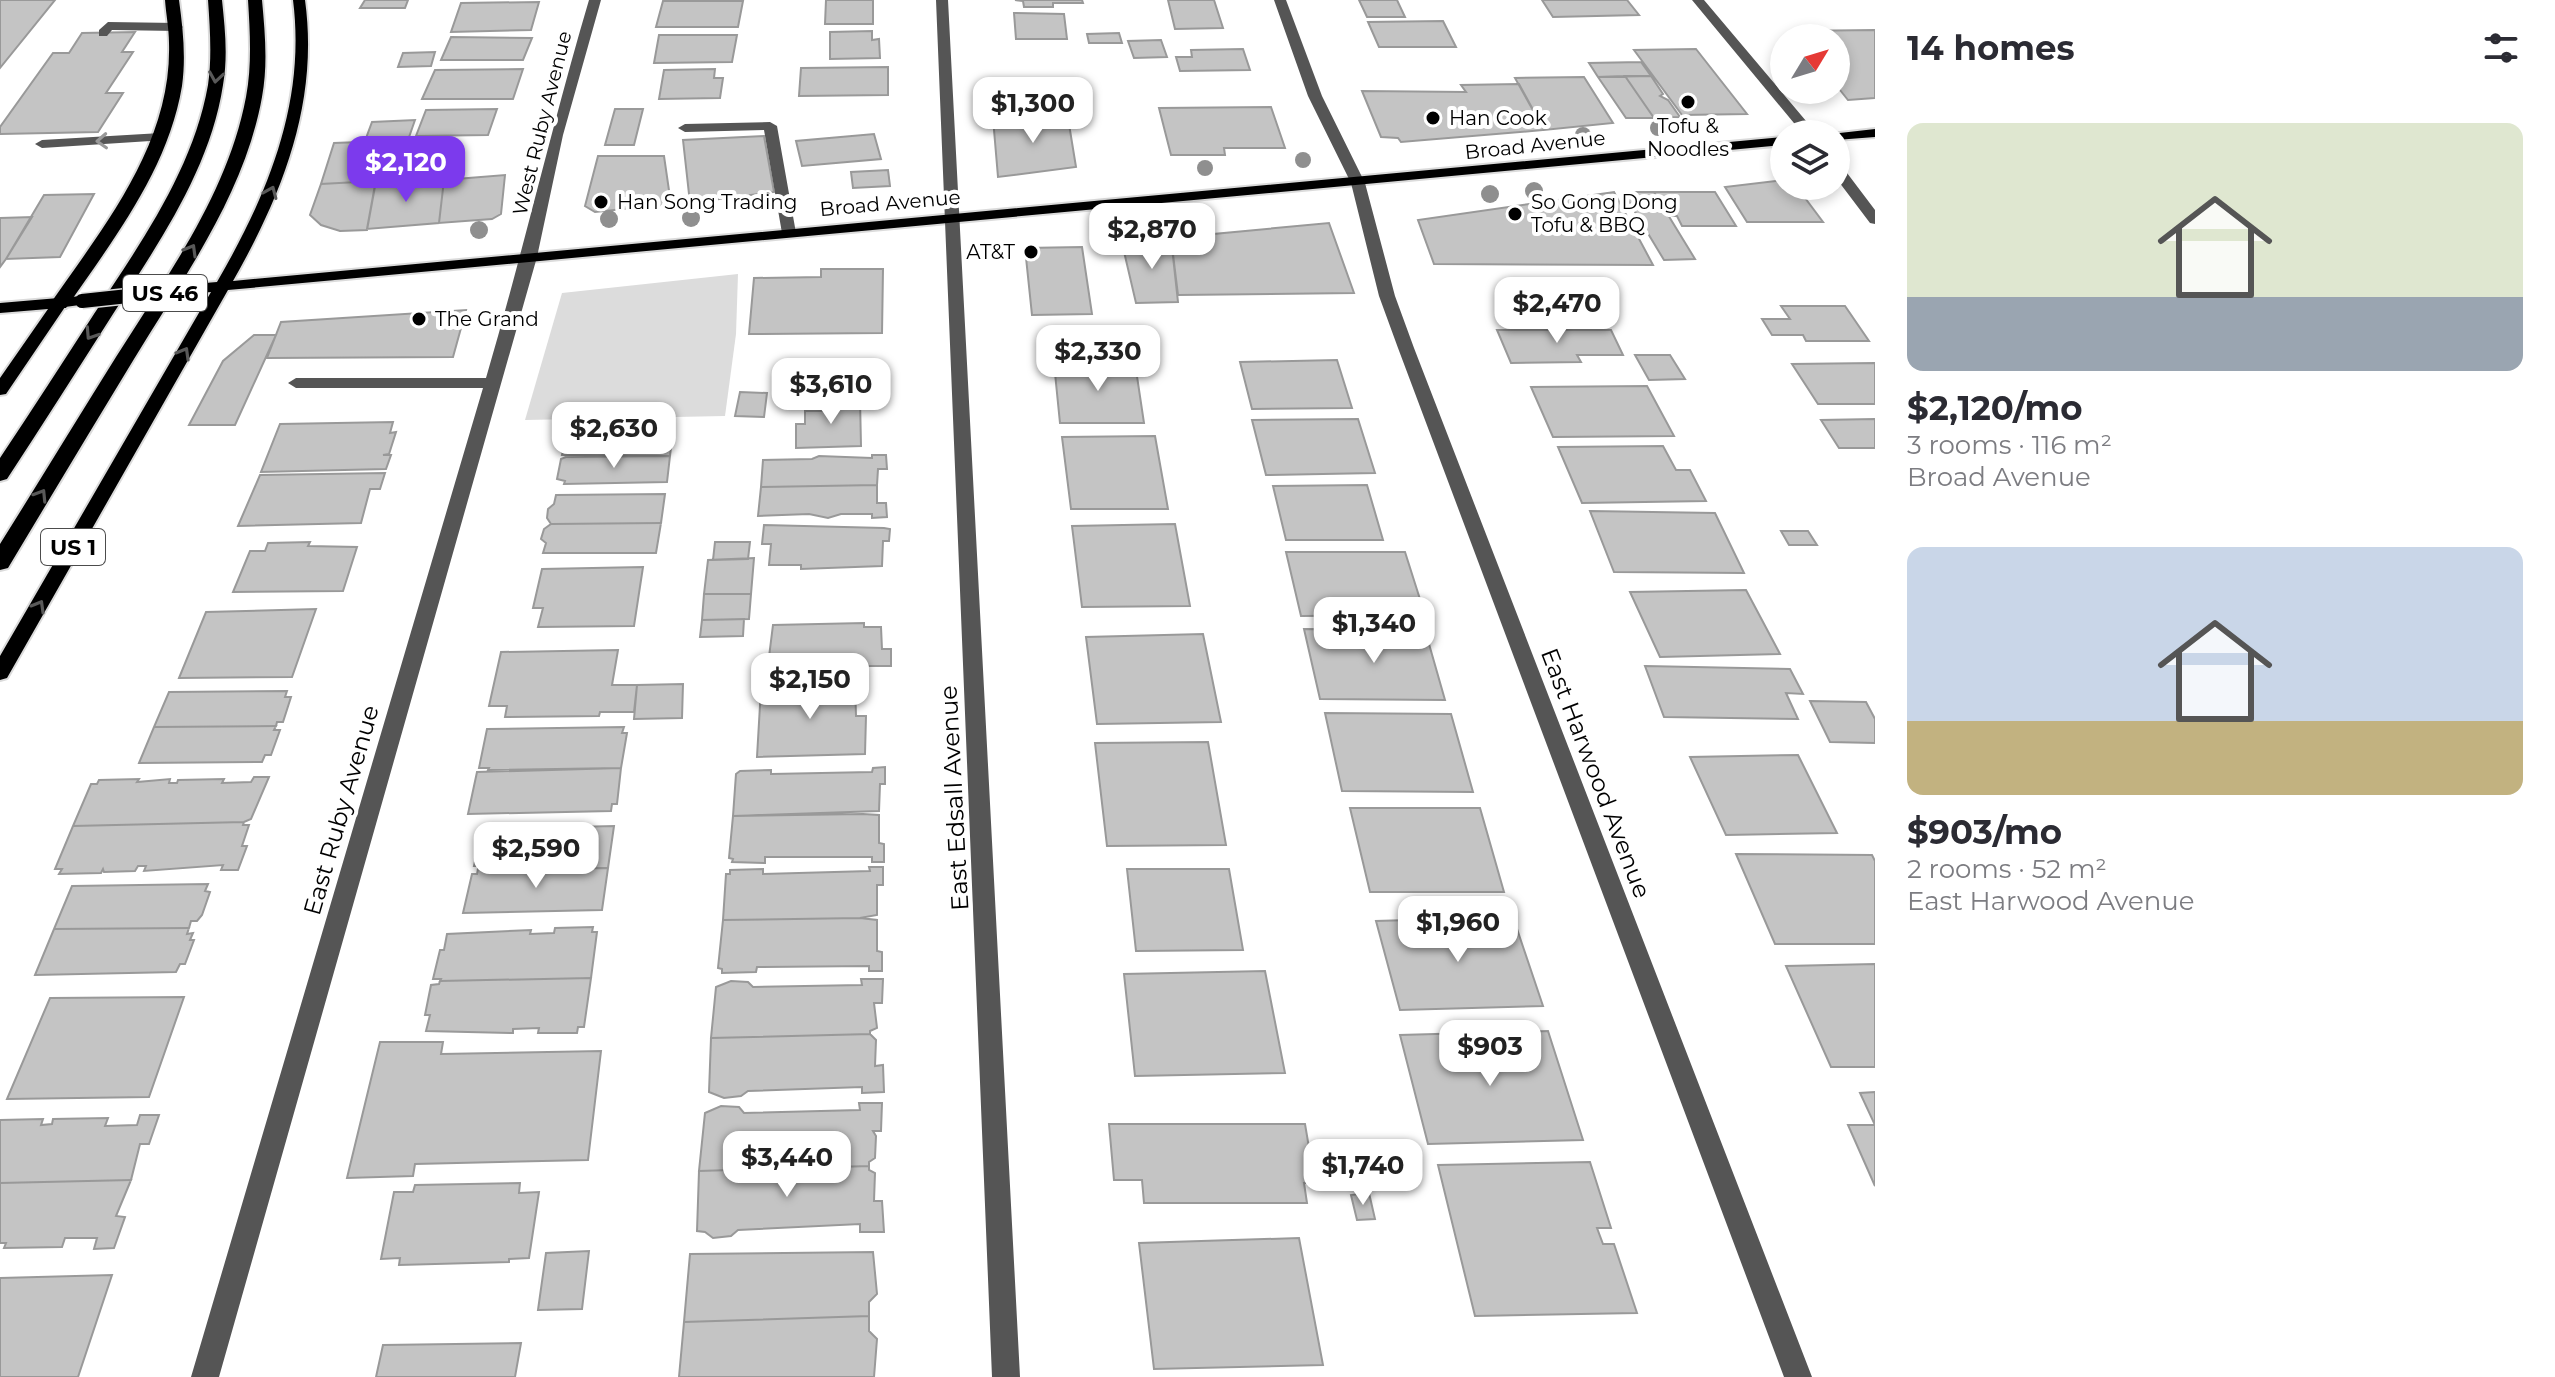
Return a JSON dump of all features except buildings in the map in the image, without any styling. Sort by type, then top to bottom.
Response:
[{"type":"highway","points":[[59,304],[115,224],[161,137],[176,82],[177,27],[172,0]]},
{"type":"highway","name":"US 46","points":[[0,474],[159,228],[193,159],[205,127],[218,69],[219,31],[215,0]]},
{"type":"highway","name":"US 46","points":[[0,562],[177,274],[233,167],[246,133],[258,74],[259,35],[255,0]]},
{"type":"main road","points":[[223,286],[269,198],[290,144],[304,73],[299,0]]},
{"type":"main road","points":[[1850,135],[1875,133]]},
{"type":"main road","name":"Broad Avenue","points":[[0,308],[1770,142]]},
{"type":"main road","name":"US 1","points":[[0,673],[223,286]]},
{"type":"main road","points":[[0,390],[59,304]]},
{"type":"street","name":"West Ruby Avenue","points":[[529,257],[556,135],[595,0]]},
{"type":"street","name":"East Edsall Avenue","points":[[942,0],[1006,1377]]},
{"type":"street","name":"East Harwood Avenue","points":[[1280,0],[1315,96],[1358,183],[1387,296],[1406,348],[1798,1377]]},
{"type":"street","points":[[1698,0],[1798,120]]},
{"type":"street","points":[[106,29],[177,27]]},
{"type":"street","points":[[685,128],[770,126],[789,233]]},
{"type":"street","points":[[47,138],[161,137]]},
{"type":"street","points":[[1850,187],[1875,220]]},
{"type":"street","name":"East Ruby Avenue","points":[[205,1377],[529,257]]},
{"type":"street","points":[[296,383],[492,383]]},
{"type":"shaded area","points":[[738,274],[736,334],[725,416],[525,420],[562,293]]},
{"type":"place","name":"Tofu & Noodles","points":[[1688,102]]},
{"type":"place","name":"Han Cook","points":[[1433,118]]},
{"type":"place","name":"Han Song Trading","points":[[601,202]]},
{"type":"place","name":"So Gong Dong Tofu & BBQ","points":[[1515,214]]},
{"type":"place","name":"AT&T","points":[[1031,252]]},
{"type":"place","name":"The Grand","points":[[419,319]]}]
